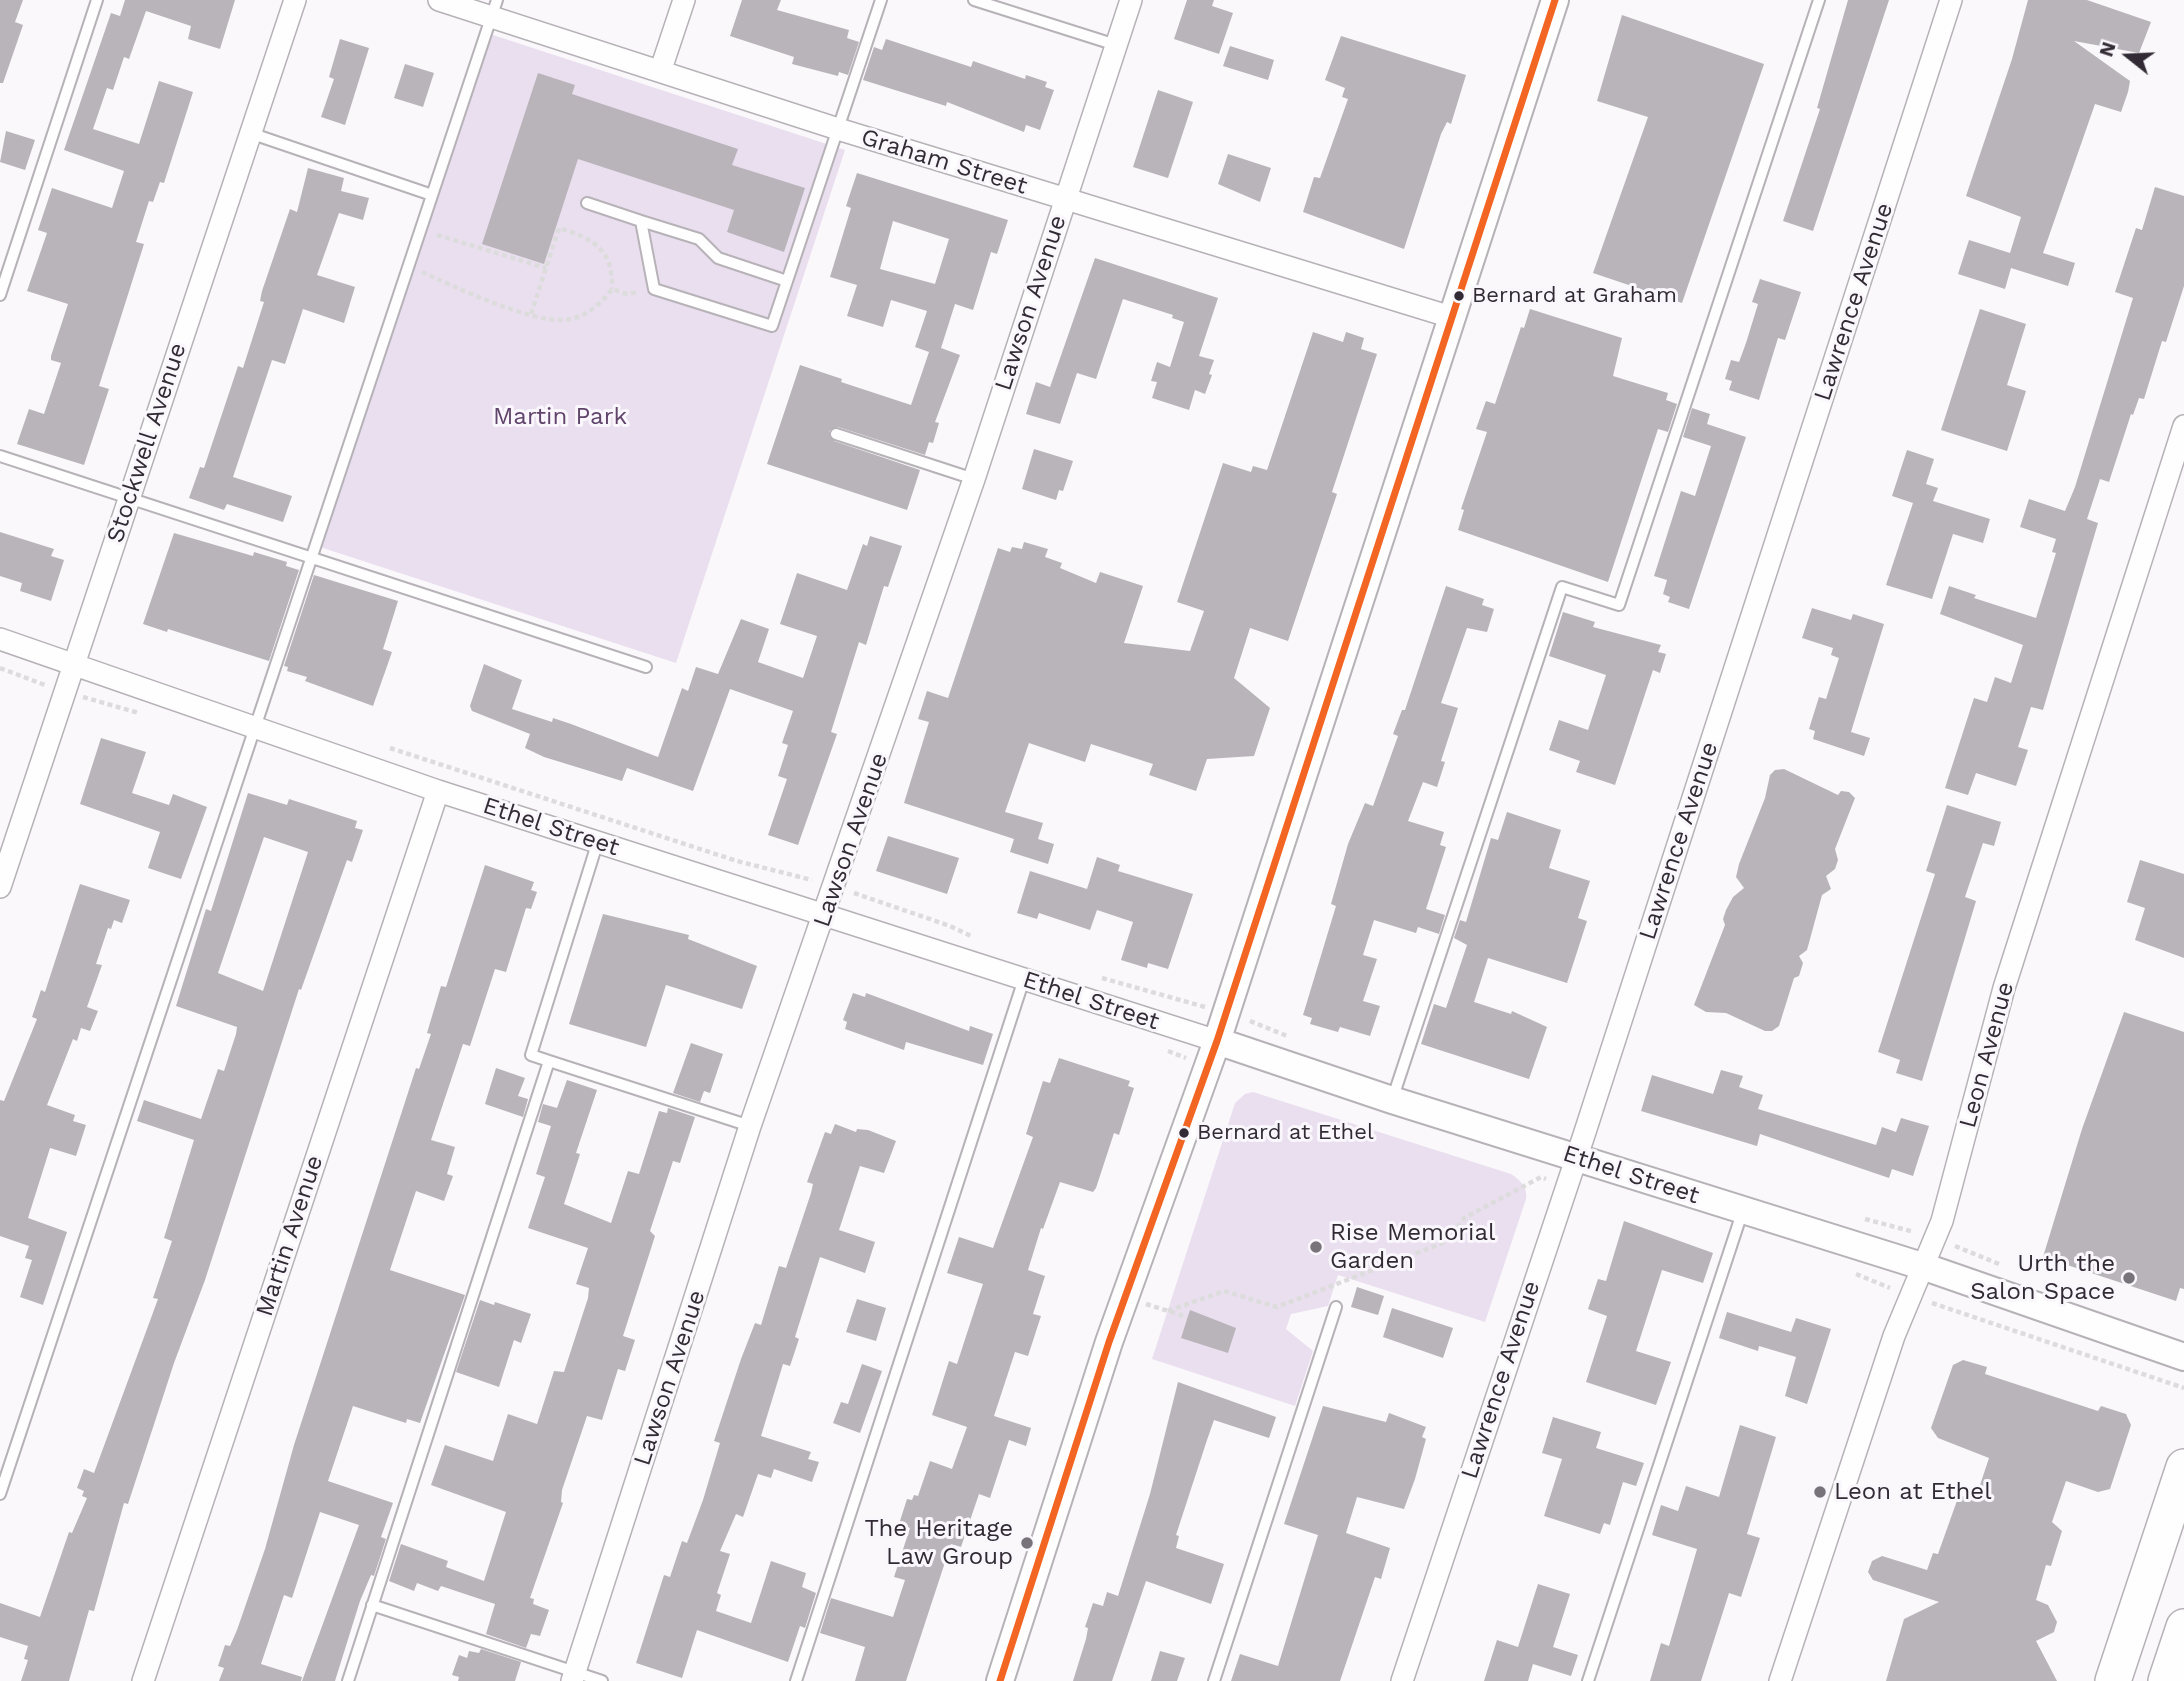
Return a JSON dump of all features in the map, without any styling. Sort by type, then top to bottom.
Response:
[{"type":"highway","points":[[2113,1681],[2184,1467]]},
{"type":"highway","points":[[2166,1681],[2184,1627]]},
{"type":"street","name":"Stockwell Avenue","points":[[2,878],[295,0]]},
{"type":"street","name":"Graham Street","points":[[439,0],[494,8],[661,69],[838,129],[1451,317]]},
{"type":"street","points":[[661,69],[684,0]]},
{"type":"street","name":"Lawson Avenue","points":[[574,1677],[750,1126],[974,478],[1130,0]]},
{"type":"street","points":[[1000,1681],[1125,1297],[1217,1041],[1555,0]]},
{"type":"street","name":"Lawrence Avenue","points":[[1402,1681],[1576,1158],[1951,0]]},
{"type":"street","name":"Leon Avenue","points":[[1780,1681],[1894,1336],[1936,1239],[2004,988],[2184,426]]},
{"type":"street","name":"Ethel Street","points":[[0,639],[438,790],[1392,1100],[1925,1267],[2184,1357]]},
{"type":"street","name":"Martin Avenue","points":[[143,1681],[438,790]]},
{"type":"lane","points":[[0,295],[97,0]]},
{"type":"lane","points":[[641,221],[654,289],[772,326],[881,0]]},
{"type":"lane","points":[[974,0],[1115,46]]},
{"type":"lane","points":[[1392,1100],[1562,587],[1619,606],[1819,0]]},
{"type":"lane","points":[[0,1494],[494,8]]},
{"type":"lane","points":[[250,133],[432,195]]},
{"type":"lane","points":[[587,203],[699,239],[718,258],[788,281]]},
{"type":"lane","points":[[836,434],[974,478]]},
{"type":"lane","points":[[0,456],[646,667]]},
{"type":"lane","points":[[598,841],[531,1055],[750,1126]]},
{"type":"lane","points":[[796,1681],[1024,979]]},
{"type":"lane","points":[[348,1681],[549,1061]]},
{"type":"lane","points":[[1588,1681],[1742,1210]]},
{"type":"lane","points":[[1214,1681],[1336,1307]]},
{"type":"lane","points":[[372,1605],[574,1677],[603,1681]]},
{"type":"path","points":[[531,314],[559,229],[586,236],[597,244],[605,255],[612,289]]},
{"type":"path","points":[[421,230],[546,268]]},
{"type":"path","points":[[409,266],[458,289],[551,320],[567,320],[590,312],[612,289]]},
{"type":"path","points":[[612,289],[627,294],[654,289]]},
{"type":"path","points":[[381,745],[737,860],[835,886],[950,926],[985,942]]},
{"type":"path","points":[[1090,975],[1273,1028],[1293,1039]]},
{"type":"path","points":[[1168,1311],[1224,1291],[1277,1307],[1448,1241],[1464,1218],[1541,1177],[1567,1185]]},
{"type":"path","points":[[1861,1219],[1936,1239],[1985,1257],[2007,1269]]},
{"type":"path","points":[[1125,1297],[1187,1317]]},
{"type":"green space","name":"Martin Park","points":[[490,34],[845,150],[676,663],[320,547]]},
{"type":"green space","points":[[1253,1092],[1511,1174],[1520,1181],[1525,1187],[1526,1199],[1485,1322],[1338,1275],[1328,1306],[1291,1314],[1286,1329],[1313,1351],[1295,1406],[1152,1359],[1235,1103],[1245,1094]]},
{"type":"building","points":[[0,0],[23,0],[15,22],[23,25],[3,83],[0,83]]},
{"type":"building","points":[[125,0],[235,0],[220,49],[188,39],[191,26],[146,11],[129,59],[124,57],[113,90],[107,88],[93,129],[139,144],[159,81],[193,92],[164,183],[160,182],[153,202],[149,201],[136,242],[144,244],[99,386],[109,389],[84,465],[17,444],[29,409],[44,414],[61,363],[51,360],[51,356],[68,304],[27,291],[47,233],[38,230],[52,188],[112,208],[124,171],[64,150],[111,13],[120,16]]},
{"type":"building","points":[[742,0],[781,0],[777,10],[849,30],[847,38],[859,42],[848,75],[839,72],[838,76],[792,64],[794,57],[730,36]]},
{"type":"building","points":[[1187,0],[1214,0],[1212,6],[1233,13],[1219,54],[1174,39]]},
{"type":"building","points":[[1848,0],[1889,0],[1813,231],[1783,221],[1820,109],[1817,108]]},
{"type":"building","points":[[2028,0],[2087,0],[2151,22],[2139,53],[2074,41],[2130,81],[2128,92],[2121,112],[2095,104],[2043,253],[2075,263],[2068,286],[2011,268],[2005,289],[1958,274],[1969,240],[2010,253],[2021,217],[1966,196],[2012,59]]},
{"type":"building","points":[[1622,15],[1764,64],[1682,303],[1593,273],[1648,117],[1597,101]]},
{"type":"building","points":[[1341,36],[1466,75],[1451,124],[1447,122],[1441,134],[1404,249],[1303,212],[1314,177],[1320,178],[1348,99],[1342,97],[1345,88],[1325,80]]},
{"type":"building","points":[[340,39],[369,48],[345,125],[321,117],[334,79],[329,77]]},
{"type":"building","points":[[886,39],[971,67],[973,61],[1025,79],[1026,75],[1047,82],[1045,87],[1054,90],[1040,130],[1026,125],[1024,132],[947,102],[946,106],[863,80],[874,47],[882,50]]},
{"type":"building","points":[[1230,46],[1274,60],[1268,80],[1223,66]]},
{"type":"building","points":[[405,64],[434,73],[423,107],[394,98]]},
{"type":"building","points":[[538,73],[575,85],[572,94],[738,149],[732,165],[805,188],[784,252],[727,232],[734,210],[578,159],[544,264],[482,244]]},
{"type":"building","points":[[1158,90],[1193,102],[1168,178],[1133,167]]},
{"type":"building","points":[[6,131],[35,140],[25,170],[0,162]]},
{"type":"building","points":[[1228,154],[1271,168],[1260,202],[1218,184]]},
{"type":"building","points":[[308,168],[344,178],[341,191],[369,198],[363,220],[339,213],[317,275],[355,287],[344,323],[303,309],[285,364],[272,360],[233,477],[292,496],[283,522],[227,504],[224,510],[189,498],[200,467],[204,468],[238,366],[243,368],[264,302],[260,301],[262,291],[290,209],[297,212]]},
{"type":"building","points":[[857,173],[1008,220],[997,254],[991,252],[973,310],[955,304],[941,348],[960,355],[935,422],[939,423],[933,443],[929,442],[925,455],[838,427],[829,431],[834,441],[920,470],[907,510],[767,464],[800,365],[911,405],[929,352],[915,347],[927,311],[891,300],[883,327],[847,316],[857,285],[830,277],[851,208],[846,206]],"holes":[[[893,221],[949,239],[935,284],[880,269]]]},
{"type":"building","points":[[2155,187],[2184,196],[2184,286],[2166,342],[2162,341],[2144,399],[2139,398],[2133,415],[2131,414],[2109,482],[2100,479],[2087,519],[2098,523],[2043,710],[2031,707],[2018,747],[2028,750],[2016,786],[1976,773],[1968,795],[1945,788],[1974,698],[1987,702],[1995,677],[2011,683],[2023,645],[1940,614],[1949,586],[1976,595],[1974,598],[2036,618],[2056,553],[2052,552],[2056,539],[2020,527],[2029,499],[2065,511],[2075,487],[2133,298],[2115,292],[2136,228],[2142,230]]},
{"type":"building","points":[[1095,258],[1218,298],[1199,356],[1214,360],[1209,374],[1212,375],[1205,394],[1195,390],[1189,410],[1152,398],[1157,382],[1151,381],[1157,362],[1170,367],[1184,322],[1172,318],[1173,315],[1123,299],[1096,379],[1077,373],[1060,424],[1026,414],[1036,382],[1050,387]]},
{"type":"building","points":[[1760,279],[1801,292],[1785,340],[1778,338],[1759,400],[1729,390],[1732,381],[1725,379],[1731,360],[1739,362],[1746,343],[1758,304],[1752,302]]},
{"type":"building","points":[[1530,309],[1622,338],[1613,376],[1668,393],[1666,400],[1677,404],[1668,432],[1658,429],[1608,582],[1458,530],[1464,510],[1461,509],[1487,432],[1476,429],[1486,401],[1495,404],[1521,327],[1524,328]]},
{"type":"building","points":[[1980,309],[2026,324],[2007,385],[2026,391],[2007,451],[1941,430]]},
{"type":"building","points":[[1313,332],[1343,342],[1346,332],[1364,338],[1361,349],[1377,354],[1332,492],[1337,494],[1288,641],[1250,628],[1234,678],[1270,708],[1254,756],[1207,759],[1196,791],[1149,775],[1153,764],[1091,744],[1085,762],[1029,743],[1005,812],[1043,823],[1038,839],[1054,844],[1048,864],[1010,852],[1014,839],[904,803],[929,722],[918,719],[927,691],[948,698],[998,548],[1010,552],[1012,547],[1022,549],[1024,542],[1048,549],[1045,557],[1062,563],[1060,568],[1096,583],[1100,572],[1143,586],[1124,643],[1190,651],[1204,611],[1177,602],[1223,463],[1251,472],[1253,466],[1267,470]]},
{"type":"building","points":[[1692,408],[1710,414],[1707,424],[1746,437],[1689,609],[1668,602],[1670,597],[1663,594],[1667,580],[1654,576],[1681,491],[1695,496],[1711,446],[1683,437]]},
{"type":"building","points":[[1034,449],[1073,461],[1063,491],[1059,490],[1056,500],[1022,489]]},
{"type":"building","points":[[1907,450],[1934,459],[1926,484],[1938,488],[1933,501],[1990,519],[1983,543],[1953,534],[1932,599],[1886,585],[1913,503],[1892,496]]},
{"type":"building","points":[[0,532],[54,549],[51,556],[64,560],[51,601],[20,591],[22,583],[0,576]]},
{"type":"building","points":[[174,533],[253,556],[254,552],[287,562],[286,566],[299,570],[269,661],[168,629],[167,632],[143,624]]},
{"type":"building","points":[[870,536],[902,546],[888,587],[884,586],[866,645],[859,642],[831,732],[837,734],[798,845],[768,835],[787,779],[778,776],[788,745],[782,743],[793,711],[730,689],[693,791],[627,768],[622,781],[544,757],[525,748],[530,734],[472,711],[470,706],[484,664],[522,680],[512,709],[552,722],[553,718],[658,757],[682,688],[688,691],[696,667],[718,674],[741,619],[769,629],[758,662],[803,678],[817,636],[780,624],[797,573],[847,590],[863,544],[867,546]]},
{"type":"building","points":[[314,575],[398,601],[383,649],[392,652],[373,706],[305,681],[307,677],[287,671],[288,667],[284,666]]},
{"type":"building","points":[[1446,586],[1484,599],[1482,605],[1494,609],[1487,632],[1467,628],[1441,703],[1458,708],[1441,761],[1445,762],[1437,787],[1423,782],[1408,821],[1444,832],[1440,845],[1446,847],[1426,909],[1445,915],[1439,934],[1418,927],[1416,933],[1374,920],[1363,955],[1377,959],[1363,1001],[1380,1006],[1370,1036],[1340,1027],[1338,1032],[1310,1024],[1312,1018],[1303,1015],[1336,906],[1331,904],[1348,844],[1365,803],[1373,806],[1398,736],[1393,734],[1402,710],[1405,710]]},
{"type":"building","points":[[1812,608],[1851,620],[1853,614],[1884,624],[1851,732],[1870,738],[1864,756],[1813,739],[1815,731],[1809,729],[1819,697],[1826,699],[1839,658],[1831,655],[1833,648],[1802,638]]},
{"type":"building","points":[[1563,612],[1595,622],[1593,627],[1661,645],[1658,652],[1666,654],[1660,673],[1653,670],[1615,785],[1576,772],[1580,761],[1549,750],[1559,720],[1588,730],[1606,675],[1549,656]]},
{"type":"building","points":[[101,738],[146,752],[132,793],[169,805],[173,794],[207,807],[181,879],[148,868],[160,832],[80,804]]},
{"type":"building","points":[[1784,769],[1838,795],[1841,791],[1849,792],[1855,798],[1835,849],[1838,860],[1835,869],[1826,876],[1831,889],[1822,895],[1807,950],[1799,956],[1803,963],[1799,976],[1794,978],[1779,1026],[1772,1031],[1765,1031],[1726,1013],[1706,1012],[1694,1005],[1725,925],[1723,919],[1726,910],[1733,897],[1744,888],[1736,877],[1765,798],[1770,775],[1775,770]]},
{"type":"building","points":[[248,793],[287,805],[289,799],[357,821],[355,828],[363,830],[352,862],[347,860],[301,990],[299,989],[205,1280],[174,1363],[128,1504],[124,1503],[94,1611],[89,1610],[69,1681],[21,1681],[28,1660],[24,1659],[28,1646],[0,1637],[0,1603],[40,1617],[69,1532],[72,1533],[87,1498],[82,1496],[84,1491],[77,1488],[84,1469],[94,1473],[158,1299],[153,1298],[172,1241],[164,1238],[194,1140],[137,1121],[144,1100],[201,1119],[218,1069],[224,1071],[236,1034],[237,1027],[176,1006],[206,909],[211,911]],"holes":[[[264,837],[308,852],[263,991],[218,973]]]},
{"type":"building","points":[[1947,805],[2001,822],[1994,846],[1983,843],[1965,897],[1976,901],[1922,1081],[1896,1073],[1900,1060],[1878,1052],[1935,874],[1926,871]]},
{"type":"building","points":[[1507,812],[1561,830],[1549,868],[1590,881],[1578,918],[1587,921],[1567,983],[1488,958],[1474,1002],[1511,1014],[1512,1011],[1547,1027],[1529,1079],[1421,1044],[1434,1004],[1446,1008],[1467,945],[1454,938],[1460,920],[1466,922],[1491,838],[1498,840]]},
{"type":"building","points":[[888,836],[959,858],[947,894],[876,871]]},
{"type":"building","points":[[1097,857],[1120,865],[1118,871],[1193,894],[1168,969],[1148,963],[1147,968],[1121,960],[1133,922],[1097,910],[1090,930],[1039,913],[1037,919],[1017,913],[1030,871],[1087,889]]},
{"type":"building","points":[[2140,860],[2184,874],[2184,958],[2135,940],[2145,908],[2127,902]]},
{"type":"building","points":[[485,865],[534,882],[531,890],[537,892],[531,909],[526,908],[506,972],[495,969],[470,1046],[463,1044],[431,1140],[455,1147],[447,1174],[453,1176],[444,1201],[416,1191],[390,1270],[465,1295],[420,1423],[407,1419],[406,1423],[353,1406],[328,1481],[393,1503],[381,1537],[386,1539],[374,1576],[371,1575],[360,1601],[335,1681],[302,1681],[359,1525],[320,1512],[292,1598],[284,1595],[261,1664],[302,1677],[301,1681],[219,1681],[224,1668],[218,1666],[225,1645],[230,1646],[237,1630],[265,1549],[294,1445],[416,1068],[419,1069],[431,1034],[427,1033],[441,986],[446,987]]},
{"type":"building","points":[[80,884],[130,900],[122,923],[114,920],[111,929],[108,928],[96,964],[102,965],[87,1007],[98,1011],[90,1031],[81,1028],[77,1041],[73,1039],[47,1105],[75,1115],[73,1121],[86,1125],[76,1156],[50,1148],[28,1218],[67,1232],[43,1305],[20,1297],[32,1260],[25,1258],[29,1246],[0,1236],[0,1100],[4,1101],[37,1019],[32,1017],[41,990],[45,992]]},
{"type":"building","points":[[603,914],[689,935],[688,939],[757,966],[742,1009],[666,985],[646,1047],[569,1024]]},
{"type":"building","points":[[853,993],[865,997],[866,993],[969,1031],[970,1026],[993,1034],[983,1065],[906,1042],[904,1050],[845,1029],[847,1022],[843,1020]]},
{"type":"building","points":[[2124,1012],[2184,1032],[2184,1289],[2180,1288],[2176,1301],[2043,1257],[2082,1129]]},
{"type":"building","points":[[691,1043],[723,1054],[710,1093],[704,1091],[700,1102],[673,1093]]},
{"type":"building","points":[[1059,1058],[1130,1081],[1128,1086],[1134,1088],[1119,1135],[1114,1133],[1096,1188],[1093,1192],[1060,1182],[1043,1229],[1041,1228],[1028,1270],[1045,1276],[1033,1314],[1041,1316],[1028,1356],[1015,1352],[994,1416],[1031,1428],[1026,1446],[1009,1440],[990,1498],[979,1494],[961,1547],[951,1544],[906,1681],[855,1681],[865,1647],[820,1633],[831,1598],[893,1617],[905,1580],[894,1577],[910,1528],[899,1524],[907,1499],[912,1500],[914,1495],[918,1496],[930,1461],[952,1469],[967,1427],[932,1415],[949,1361],[957,1364],[983,1284],[947,1273],[959,1237],[993,1248],[1033,1137],[1026,1134],[1043,1081],[1050,1083]]},
{"type":"building","points":[[496,1068],[525,1078],[518,1096],[528,1099],[523,1117],[485,1104]]},
{"type":"building","points":[[1721,1070],[1743,1076],[1739,1087],[1763,1095],[1758,1109],[1876,1145],[1882,1127],[1896,1132],[1901,1118],[1929,1126],[1913,1176],[1892,1169],[1889,1178],[1760,1134],[1757,1146],[1641,1111],[1652,1075],[1713,1094]]},
{"type":"building","points":[[567,1080],[597,1090],[576,1153],[580,1154],[564,1204],[611,1223],[628,1171],[639,1174],[659,1111],[667,1113],[668,1108],[695,1117],[680,1163],[673,1161],[650,1231],[655,1236],[623,1336],[635,1340],[625,1371],[618,1369],[602,1420],[587,1416],[562,1490],[563,1503],[530,1598],[534,1599],[533,1604],[549,1610],[540,1636],[531,1634],[526,1648],[486,1634],[495,1604],[441,1586],[438,1591],[417,1583],[414,1591],[389,1581],[401,1544],[448,1561],[446,1567],[484,1581],[506,1512],[431,1485],[445,1445],[493,1461],[508,1414],[537,1424],[554,1371],[564,1372],[588,1298],[589,1288],[576,1284],[588,1248],[528,1228],[545,1177],[536,1174],[551,1126],[538,1122],[543,1104],[557,1108]]},
{"type":"building","points":[[835,1124],[856,1132],[857,1129],[868,1130],[896,1141],[884,1173],[860,1166],[839,1230],[875,1242],[865,1273],[820,1257],[795,1337],[799,1339],[790,1366],[783,1364],[761,1436],[811,1452],[808,1459],[819,1462],[812,1482],[774,1469],[771,1478],[758,1474],[743,1517],[736,1514],[720,1551],[730,1554],[717,1593],[721,1595],[716,1611],[751,1623],[771,1561],[806,1573],[802,1587],[816,1593],[805,1628],[800,1626],[788,1662],[697,1630],[682,1678],[636,1663],[664,1575],[670,1577],[682,1541],[687,1543],[703,1500],[720,1443],[714,1441],[741,1359],[755,1323],[761,1325],[779,1266],[786,1268],[811,1193],[813,1184],[807,1182],[825,1132],[831,1134]]},
{"type":"building","points":[[1624,1221],[1713,1253],[1703,1283],[1662,1270],[1636,1351],[1671,1362],[1656,1405],[1586,1382],[1607,1316],[1588,1309],[1598,1279],[1606,1281]]},
{"type":"building","points":[[1357,1287],[1384,1296],[1378,1315],[1351,1307]]},
{"type":"building","points":[[857,1299],[886,1308],[876,1341],[846,1332]]},
{"type":"building","points":[[480,1300],[531,1314],[521,1343],[514,1340],[499,1387],[456,1372]]},
{"type":"building","points":[[1392,1308],[1453,1328],[1443,1358],[1383,1337]]},
{"type":"building","points":[[1190,1310],[1236,1328],[1228,1353],[1181,1338]]},
{"type":"building","points":[[1727,1312],[1791,1332],[1796,1318],[1831,1329],[1807,1404],[1785,1396],[1796,1357],[1759,1346],[1758,1351],[1719,1338]]},
{"type":"building","points":[[1963,1360],[1987,1367],[1985,1374],[2098,1411],[2101,1406],[2126,1414],[2131,1425],[2110,1489],[2098,1492],[2066,1481],[2052,1522],[2062,1531],[2051,1566],[2046,1565],[2036,1600],[2048,1605],[2057,1622],[2054,1632],[2036,1641],[2057,1681],[1886,1681],[1904,1619],[1939,1602],[1873,1580],[1868,1572],[1872,1561],[1882,1556],[1927,1570],[1933,1553],[1938,1554],[1959,1495],[1975,1500],[1989,1458],[1938,1438],[1931,1428],[1953,1365]]},
{"type":"building","points":[[862,1364],[882,1371],[860,1433],[833,1423],[841,1402],[848,1404]]},
{"type":"building","points":[[1178,1382],[1276,1417],[1269,1438],[1214,1420],[1207,1440],[1176,1535],[1179,1536],[1176,1548],[1224,1564],[1211,1604],[1146,1581],[1112,1681],[1073,1681],[1086,1639],[1088,1628],[1085,1627],[1093,1603],[1103,1606],[1107,1592],[1118,1596],[1150,1494]]},
{"type":"building","points":[[1323,1406],[1386,1422],[1389,1413],[1426,1427],[1422,1437],[1426,1439],[1415,1479],[1404,1509],[1357,1497],[1346,1533],[1390,1548],[1381,1579],[1375,1577],[1340,1681],[1231,1681],[1240,1654],[1278,1666],[1318,1535],[1284,1524]]},
{"type":"building","points":[[1553,1417],[1601,1432],[1596,1448],[1644,1463],[1636,1486],[1623,1482],[1610,1525],[1604,1523],[1600,1534],[1544,1516],[1562,1459],[1542,1453]]},
{"type":"building","points":[[1740,1425],[1776,1437],[1747,1534],[1760,1538],[1741,1597],[1729,1593],[1701,1681],[1650,1681],[1661,1643],[1669,1646],[1697,1549],[1652,1535],[1661,1505],[1678,1511],[1686,1486],[1719,1497]]},
{"type":"building","points":[[1538,1584],[1570,1594],[1553,1647],[1578,1655],[1571,1676],[1533,1664],[1528,1681],[1484,1681],[1497,1640],[1518,1647]]},
{"type":"building","points":[[481,1649],[521,1662],[515,1681],[458,1681],[459,1677],[452,1675],[459,1655],[467,1658],[469,1651],[479,1653]]},
{"type":"building","points":[[1160,1651],[1185,1658],[1177,1681],[1151,1681]]},
{"type":"transit line","points":[[1000,1681],[1109,1342],[1217,1041],[1555,0]]},
{"type":"place","name":"Bernard at Graham","points":[[1459,296]]},
{"type":"place","name":"Bernard at Ethel","points":[[1184,1133]]},
{"type":"place","name":"Rise Memorial Garden","points":[[1316,1247]]},
{"type":"place","name":"Urth the Salon Space","points":[[2129,1278]]},
{"type":"place","name":"Leon at Ethel","points":[[1820,1492]]},
{"type":"place","name":"The Heritage Law Group","points":[[1027,1543]]}]
